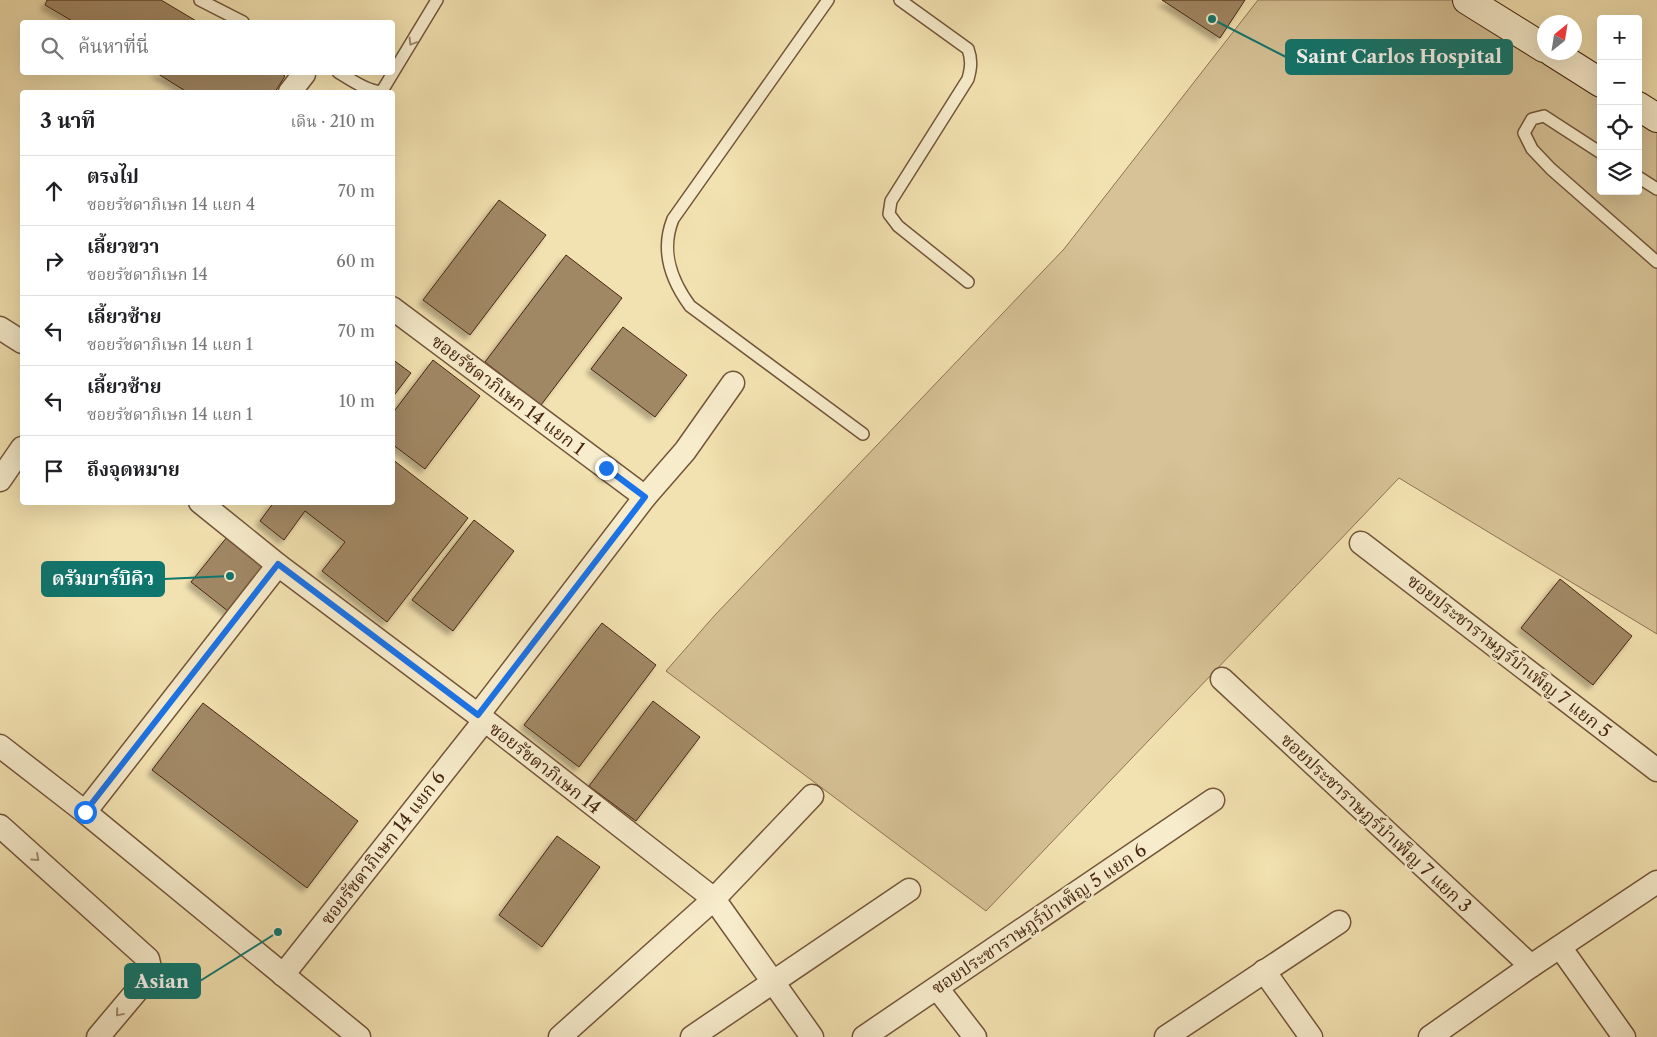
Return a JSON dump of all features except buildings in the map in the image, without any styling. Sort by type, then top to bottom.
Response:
[{"type":"street","points":[[1468,0],[1537,44]]},
{"type":"street","points":[[1565,60],[1597,80]]},
{"type":"street","points":[[292,90],[303,75]]},
{"type":"street","points":[[1642,109],[1657,118]]},
{"type":"street","name":"ซอยรัชดาภิเษก 14 แยก 1","points":[[395,310],[645,497]]},
{"type":"street","points":[[0,328],[20,341]]},
{"type":"street","points":[[481,718],[645,497],[686,451],[733,383]]},
{"type":"street","points":[[0,480],[20,451]]},
{"type":"street","name":"ซอยรัชดาภิเษก 14","points":[[204,505],[714,899],[812,1037]]},
{"type":"street","name":"ซอยประชาราษฎร์บำเพ็ญ 7 แยก 5","points":[[1361,543],[1657,770]]},
{"type":"street","points":[[85,812],[278,564]]},
{"type":"street","name":"ซอยประชาราษฎร์บำเพ็ญ 7 แยก 3","points":[[1222,679],[1531,966]]},
{"type":"street","name":"ซอยรัชดาภิเษก 14 แยก 6","points":[[283,975],[481,718]]},
{"type":"street","points":[[0,746],[85,812],[359,1037]]},
{"type":"street","points":[[560,1037],[714,899],[812,796]]},
{"type":"street","name":"ซอยประชาราษฎร์บำเพ็ญ 5 แยก 6","points":[[864,1037],[1213,800]]},
{"type":"street","points":[[0,826],[148,959],[150,968],[146,980],[98,1037]]},
{"type":"street","points":[[1430,1037],[1531,966],[1657,882]]},
{"type":"street","points":[[692,1037],[909,890]]},
{"type":"street","points":[[1166,1037],[1339,922]]},
{"type":"street","points":[[1560,947],[1624,1037]]},
{"type":"street","points":[[1264,971],[1311,1037]]},
{"type":"street","points":[[937,988],[975,1037]]},
{"type":"lane","points":[[200,0],[239,20]]},
{"type":"lane","points":[[395,69],[437,0]]},
{"type":"lane","points":[[828,0],[672,219],[667,233],[668,253],[670,270],[676,284],[690,306],[863,434]]},
{"type":"lane","points":[[900,0],[968,49],[971,57],[971,69],[968,79],[891,201],[889,214],[898,226],[968,282]]},
{"type":"lane","points":[[344,75],[371,90]]},
{"type":"lane","points":[[383,90],[392,75]]},
{"type":"lane","points":[[1597,150],[1544,116],[1532,119],[1524,133],[1532,149],[1551,169],[1657,262]]},
{"type":"lane","points":[[1642,180],[1657,189]]},
{"type":"shaded area","points":[[1258,0],[1453,0],[1537,51],[1537,60],[1552,60],[1597,88],[1597,195],[1642,195],[1642,115],[1657,124],[1657,634],[1399,478],[986,911],[666,671],[715,615],[1064,249]]},
{"type":"place","name":"Saint Carlos Hospital","points":[[1212,19]]},
{"type":"place","name":"ดรัมบาร์บิคิว","points":[[230,576]]},
{"type":"place","name":"Asian","points":[[278,932]]},
{"type":"route","points":[[85,812],[278,564],[478,715],[645,497],[606,468]]}]
